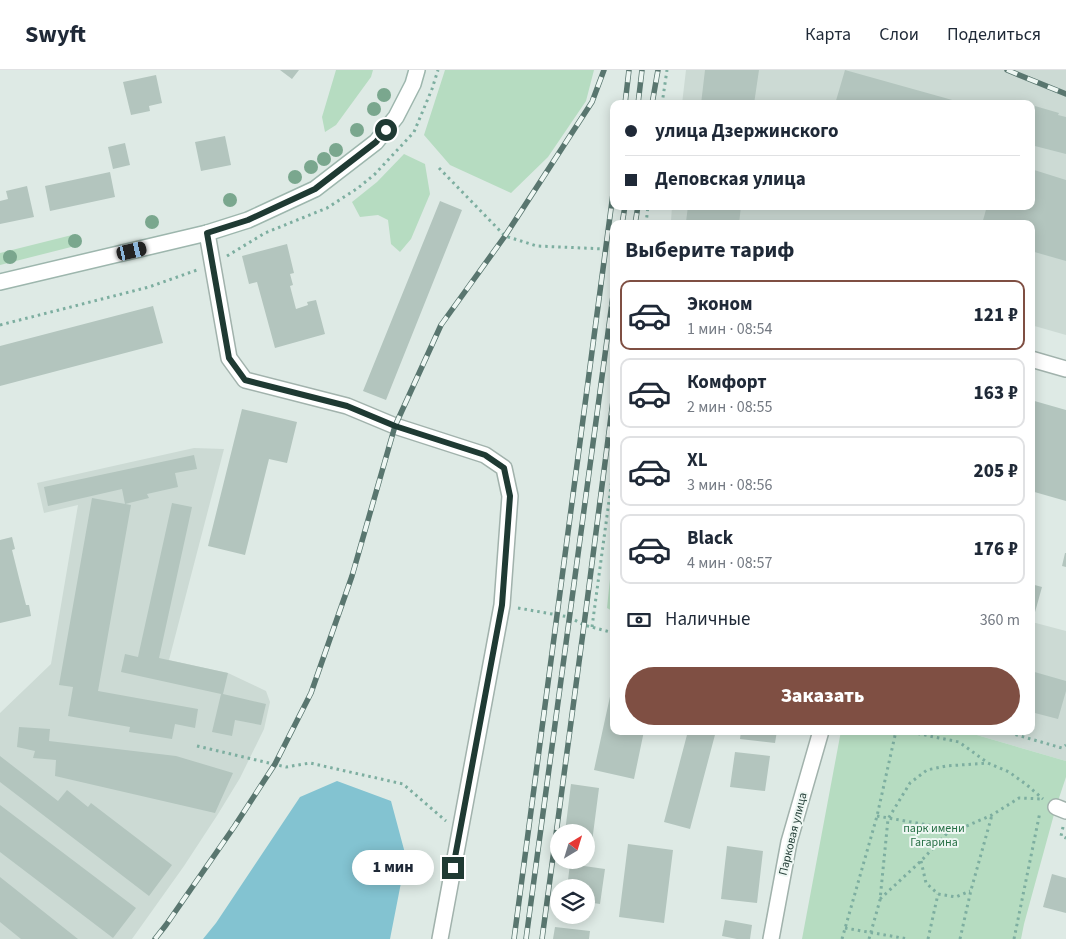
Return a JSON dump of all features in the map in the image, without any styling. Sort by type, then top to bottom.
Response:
[{"type":"street","points":[[0,282],[207,233],[248,220],[315,189],[376,142],[396,117],[413,84],[417,70]]},
{"type":"street","points":[[207,233],[229,358],[245,380],[347,406],[395,426],[485,455],[504,468],[510,496],[502,605],[440,939]]},
{"type":"street","points":[[1035,359],[1066,369]]},
{"type":"street","name":"Парковая улица","points":[[771,939],[789,842],[820,735]]},
{"type":"path","points":[[663,100],[667,70]]},
{"type":"path","points":[[439,168],[505,236],[537,246],[610,250]]},
{"type":"path","points":[[592,627],[610,494]]},
{"type":"path","points":[[502,605],[569,617],[584,625],[610,632]]},
{"type":"path","points":[[842,939],[876,816],[895,735]]},
{"type":"path","points":[[925,735],[959,742],[988,763],[1009,772],[1042,799],[1061,809]]},
{"type":"path","points":[[1017,735],[1062,748],[1066,746]]},
{"type":"path","points":[[197,746],[286,766],[310,763],[403,784],[460,833]]},
{"type":"path","points":[[869,939],[880,900],[888,819],[910,784],[927,770],[946,766],[988,763]]},
{"type":"path","points":[[876,816],[951,829],[962,828],[992,815],[1019,798],[1042,799]]},
{"type":"path","points":[[1014,939],[1042,799]]},
{"type":"path","points":[[960,939],[971,890],[992,815]]},
{"type":"path","points":[[880,900],[951,829]]},
{"type":"path","points":[[921,860],[926,883],[938,894],[956,897],[971,890]]},
{"type":"path","points":[[928,939],[938,894]]},
{"type":"path","points":[[844,928],[908,939]]},
{"type":"shaded area","points":[[686,70],[1066,70],[1066,335],[1035,326],[1035,220],[671,220],[672,210],[1035,210],[1035,100],[682,100]]},
{"type":"shaded area","points":[[194,448],[224,449],[169,660],[228,673],[266,691],[270,702],[264,729],[240,778],[218,814],[132,939],[0,939],[0,713],[51,664],[78,505],[44,513],[37,483]]},
{"type":"shaded area","points":[[1035,623],[1066,631],[1066,761],[977,735],[1035,735]]},
{"type":"green space","points":[[336,70],[373,70],[371,77],[336,125],[325,132],[322,117]]},
{"type":"green space","points":[[445,70],[594,70],[586,101],[548,157],[511,193],[450,165],[424,135]]},
{"type":"green space","points":[[404,154],[425,164],[430,194],[411,239],[400,252],[391,244],[388,220],[378,215],[360,217],[352,202],[377,182]]},
{"type":"green space","points":[[76,234],[79,245],[0,265],[0,253]]},
{"type":"green space","points":[[610,579],[610,610],[607,608]]},
{"type":"green space","name":"парк имени Гагарина","points":[[840,735],[977,735],[1066,761],[1066,777],[1056,807],[1021,939],[802,939]]},
{"type":"water","points":[[337,781],[391,801],[406,857],[390,939],[203,939],[216,923],[300,797]]},
{"type":"building","points":[[280,70],[299,70],[292,79]]},
{"type":"building","points":[[705,70],[759,70],[755,100],[701,100]]},
{"type":"building","points":[[845,70],[952,100],[836,100]]},
{"type":"building","points":[[156,75],[162,103],[149,106],[150,111],[131,115],[123,82]]},
{"type":"building","points":[[1035,106],[1066,117],[1066,154],[1035,146]]},
{"type":"building","points":[[225,136],[231,165],[201,171],[195,142]]},
{"type":"building","points":[[125,143],[130,165],[113,169],[108,147]]},
{"type":"building","points":[[1035,170],[1066,180],[1066,261],[1035,252],[1035,220],[983,220],[986,210],[1035,210]]},
{"type":"building","points":[[110,172],[115,197],[50,211],[45,186]]},
{"type":"building","points":[[27,186],[34,217],[0,224],[0,201],[8,199],[6,191]]},
{"type":"building","points":[[440,201],[462,210],[386,400],[363,391]]},
{"type":"building","points":[[688,210],[741,210],[739,220],[686,220]]},
{"type":"building","points":[[287,244],[294,273],[290,274],[293,285],[290,286],[296,309],[308,305],[307,302],[316,300],[325,334],[275,348],[257,282],[249,284],[242,256]]},
{"type":"building","points":[[153,306],[163,343],[0,386],[0,346]]},
{"type":"building","points":[[1035,401],[1066,410],[1066,501],[1035,492]]},
{"type":"building","points":[[242,409],[297,422],[287,463],[269,459],[245,555],[208,546]]},
{"type":"building","points":[[194,455],[197,469],[175,473],[178,487],[147,494],[149,498],[125,504],[122,489],[48,506],[44,487]]},
{"type":"building","points":[[92,498],[131,505],[98,691],[198,709],[195,728],[175,724],[172,739],[129,732],[130,727],[68,716],[73,687],[59,685]]},
{"type":"building","points":[[172,503],[192,507],[159,658],[228,673],[223,694],[266,704],[261,725],[235,720],[232,736],[212,732],[221,694],[121,672],[125,654],[138,657]]},
{"type":"building","points":[[12,537],[15,549],[12,550],[26,605],[29,605],[31,616],[0,623],[0,540]]},
{"type":"building","points":[[1066,553],[1066,567],[1062,566]]},
{"type":"building","points":[[1035,585],[1042,587],[1035,612]]},
{"type":"building","points":[[1035,672],[1066,681],[1066,691],[1058,719],[1035,713]]},
{"type":"building","points":[[610,697],[610,735],[643,735],[634,779],[594,770]]},
{"type":"building","points":[[19,727],[50,729],[49,741],[176,756],[233,773],[215,813],[55,776],[56,760],[33,758],[35,751],[17,747]]},
{"type":"building","points":[[687,735],[715,735],[690,829],[664,822]]},
{"type":"building","points":[[740,735],[776,735],[775,743],[740,739]]},
{"type":"building","points":[[735,752],[770,756],[765,791],[730,787]]},
{"type":"building","points":[[0,756],[58,801],[67,790],[88,807],[91,803],[172,865],[149,896],[0,782]]},
{"type":"building","points":[[571,784],[599,788],[594,824],[566,824]]},
{"type":"building","points":[[0,805],[136,908],[113,938],[0,852]]},
{"type":"building","points":[[628,844],[673,850],[664,923],[619,917]]},
{"type":"building","points":[[727,846],[763,851],[757,903],[721,899]]},
{"type":"building","points":[[569,869],[605,869],[600,904],[595,903],[595,879],[568,879]]},
{"type":"building","points":[[1052,874],[1066,878],[1066,913],[1043,907]]},
{"type":"building","points":[[0,877],[78,939],[21,939],[0,922]]},
{"type":"building","points":[[725,920],[752,925],[750,939],[722,936]]},
{"type":"building","points":[[555,927],[590,931],[589,939],[553,939]]},
{"type":"railway","points":[[155,939],[234,827],[275,764],[311,693],[352,576],[395,426],[441,325],[505,236],[592,102],[604,70]]},
{"type":"railway","points":[[625,100],[629,70]]},
{"type":"railway","points":[[638,100],[642,70]]},
{"type":"railway","points":[[653,100],[658,70]]},
{"type":"railway","points":[[1007,70],[1066,94]]},
{"type":"railway","points":[[514,939],[611,210]]},
{"type":"railway","points":[[623,220],[624,210]]},
{"type":"railway","points":[[636,220],[637,210]]},
{"type":"railway","points":[[526,939],[610,318]]},
{"type":"railway","points":[[542,939],[610,424]]},
{"type":"route","points":[[386,130],[376,142],[315,189],[248,220],[207,233],[229,358],[245,380],[347,406],[395,426],[485,455],[504,468],[510,496],[502,605],[453,868]]}]
